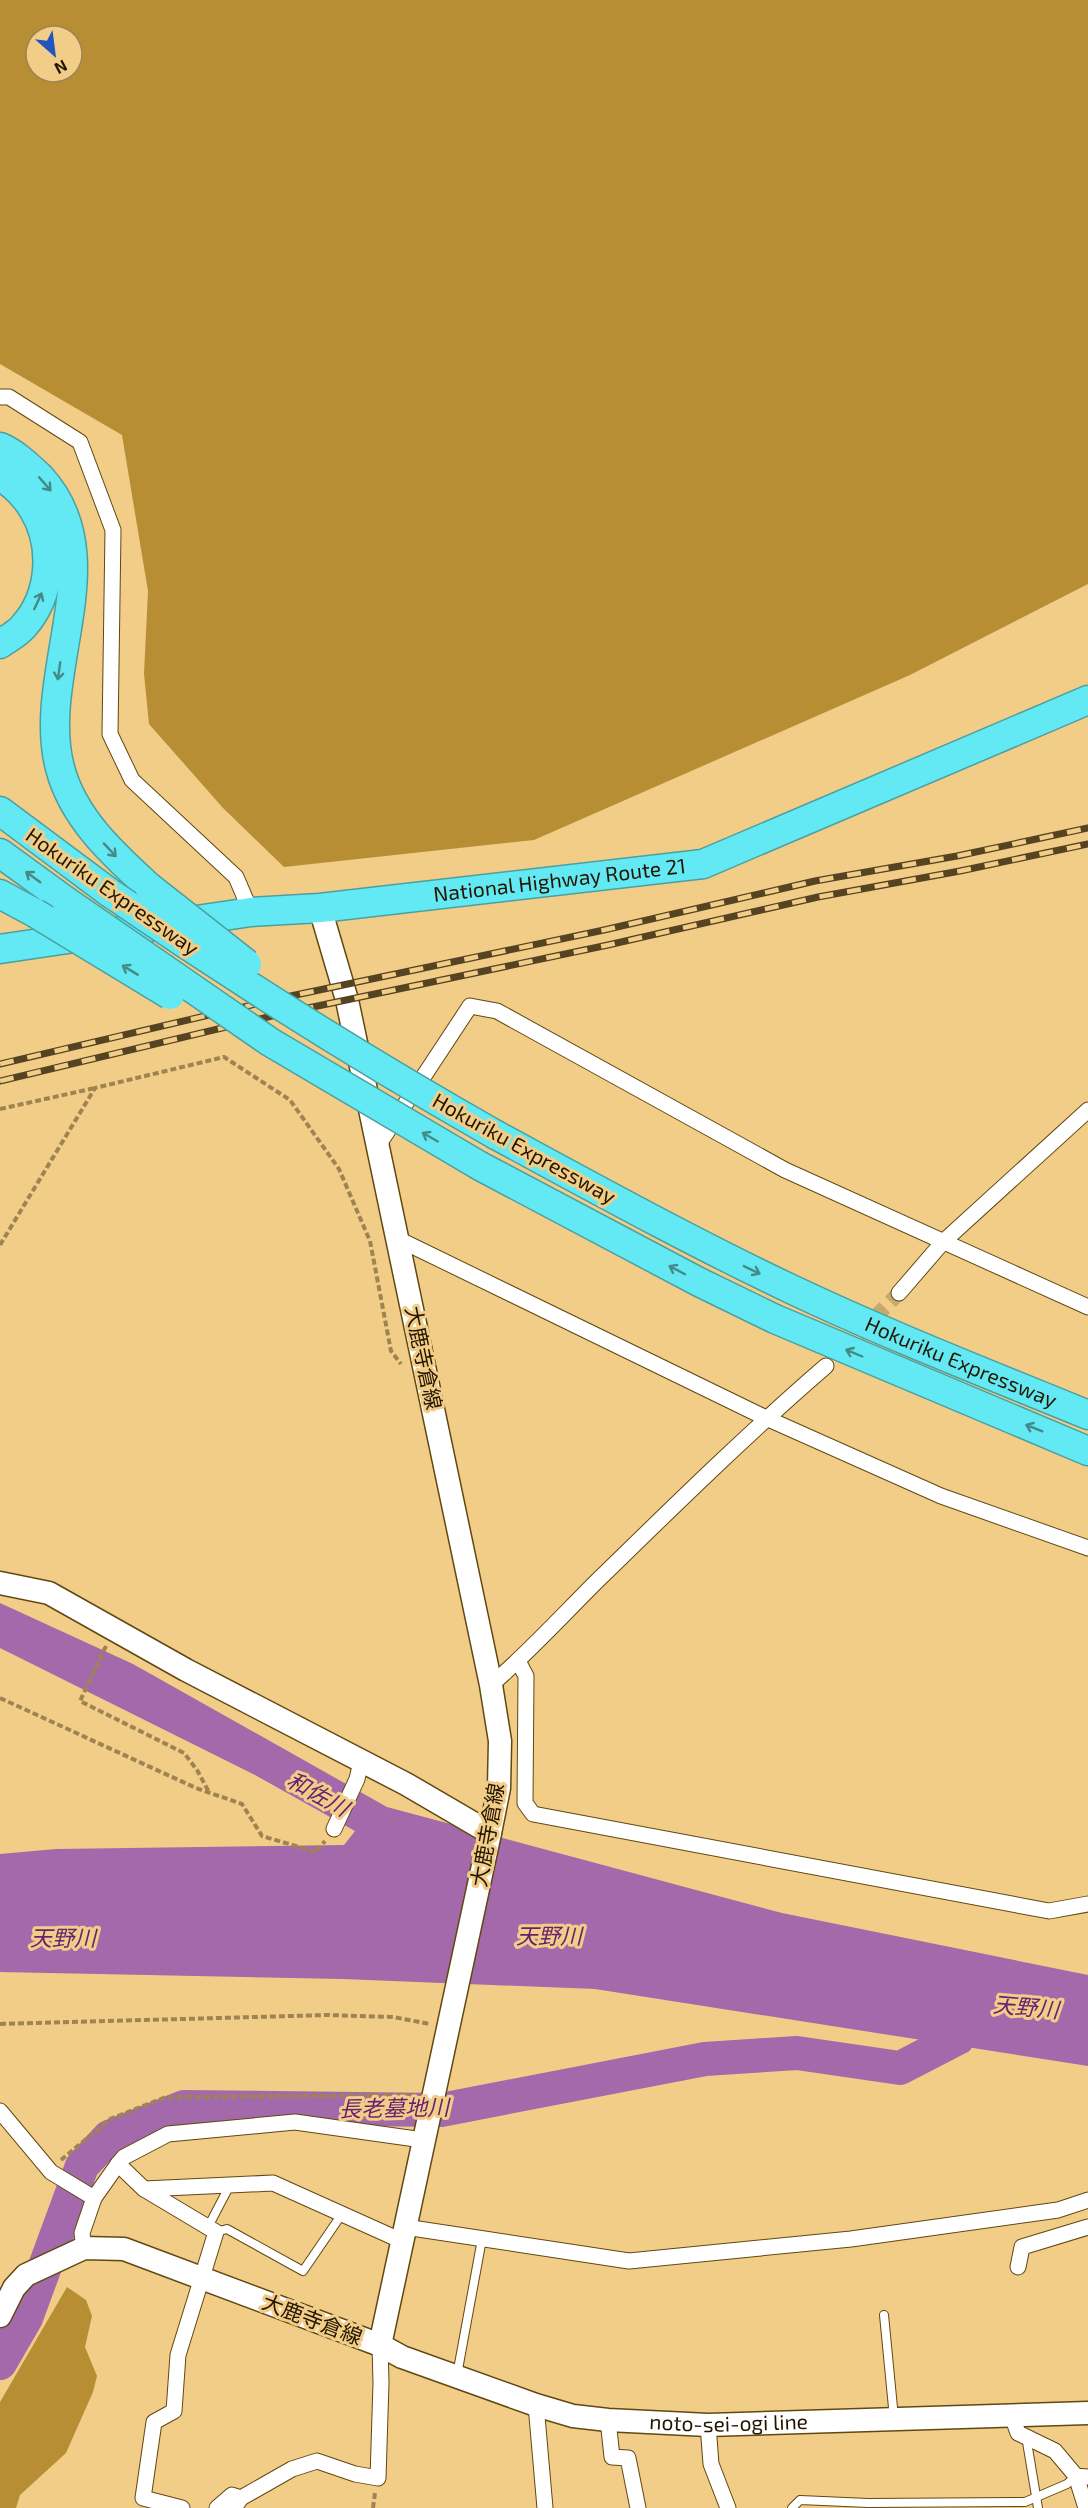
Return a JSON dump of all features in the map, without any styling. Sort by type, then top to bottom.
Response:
[{"type":"highway","points":[[0,447],[28,465],[50,489],[63,513],[73,547],[74,579],[54,706],[60,768],[70,795],[88,824],[112,852],[149,887],[207,934],[298,1002],[498,1131]]},
{"type":"highway","points":[[0,477],[27,499],[40,521],[48,548],[47,577],[38,604],[22,627],[0,644]]},
{"type":"highway","name":"National Highway Route 21","points":[[0,949],[251,912],[320,908],[703,864],[1088,700]]},
{"type":"highway","name":"Hokuriku Expressway","points":[[0,812],[110,893],[280,1007],[400,1081],[498,1131],[645,1216],[712,1251],[861,1322],[1088,1415]]},
{"type":"highway","name":"Hokuriku Expressway","points":[[0,853],[270,1041],[480,1166],[699,1282],[775,1318],[1088,1450]]},
{"type":"highway","points":[[0,894],[246,1039],[383,1110]]},
{"type":"main road","name":"大鹿寺倉線","points":[[0,2316],[14,2288],[26,2275],[79,2250],[124,2249],[380,2345],[489,1839],[499,1788],[500,1741],[491,1685],[379,1144],[347,1000],[320,908]]},
{"type":"main road","points":[[0,1583],[49,1593],[359,1770],[489,1839]]},
{"type":"main road","name":"noto-sei-ogi line","points":[[380,2345],[402,2356],[536,2405],[573,2416],[608,2420],[708,2425],[1088,2413]]},
{"type":"street","points":[[0,397],[9,397],[80,442],[113,530],[110,734],[132,780],[236,877],[251,912]]},
{"type":"street","points":[[379,1144],[470,1006],[497,1011],[785,1170],[1088,1307]]},
{"type":"street","points":[[899,1293],[943,1242],[1088,1110]]},
{"type":"street","points":[[398,1239],[766,1418],[941,1496],[1088,1548]]},
{"type":"street","points":[[491,1685],[766,1418],[826,1366]]},
{"type":"street","points":[[518,1661],[526,1676],[525,1803],[533,1815],[1049,1911],[1088,1904]]},
{"type":"street","points":[[334,1829],[359,1770]]},
{"type":"street","points":[[0,2111],[54,2174],[92,2196]]},
{"type":"street","points":[[79,2250],[92,2196],[124,2157],[168,2134],[295,2122],[423,2140]]},
{"type":"street","points":[[118,2164],[144,2189],[212,2229],[178,2355],[174,2411],[154,2422],[143,2498],[182,2508]]},
{"type":"street","points":[[144,2189],[273,2183],[342,2214],[404,2234],[482,2239],[629,2261],[862,2237],[1058,2210],[1088,2200]]},
{"type":"street","points":[[1018,2267],[1022,2247],[1088,2227]]},
{"type":"street","points":[[217,2508],[232,2495],[238,2503],[292,2469],[317,2461],[356,2474],[378,2478],[380,2345]]},
{"type":"street","points":[[536,2405],[545,2508]]},
{"type":"street","points":[[1011,2416],[1018,2433],[1055,2451],[1082,2477],[1086,2508]]},
{"type":"street","points":[[608,2420],[612,2457],[628,2458],[638,2508]]},
{"type":"street","points":[[708,2425],[711,2464],[728,2508]]},
{"type":"lane","points":[[230,2185],[212,2229],[227,2229],[303,2271],[342,2214]]},
{"type":"lane","points":[[457,2376],[482,2239]]},
{"type":"lane","points":[[884,2315],[894,2419]]},
{"type":"lane","points":[[1026,2436],[1038,2508]]},
{"type":"lane","points":[[792,2508],[801,2500],[891,2503],[1025,2502],[1082,2477]]},
{"type":"path","points":[[0,1109],[224,1057],[290,1100],[339,1169],[370,1241],[391,1351],[406,1370]]},
{"type":"path","points":[[0,1245],[96,1088]]},
{"type":"path","points":[[109,1641],[80,1701],[184,1753],[197,1770],[209,1793]]},
{"type":"path","points":[[0,1698],[209,1793],[242,1804],[262,1836],[316,1852],[334,1829]]},
{"type":"path","points":[[0,2024],[327,2015],[393,2017],[448,2027]]},
{"type":"path","points":[[54,2174],[63,2158],[110,2119],[166,2097],[423,2095]]},
{"type":"shaded area","points":[[0,0],[1088,0],[1088,584],[910,675],[534,840],[284,867],[223,808],[149,724],[144,674],[148,591],[122,435],[0,364]]},
{"type":"shaded area","points":[[67,2287],[86,2300],[92,2316],[85,2347],[97,2376],[93,2392],[66,2453],[20,2495],[16,2508],[0,2508],[0,2402]]},
{"type":"water","points":[[0,1603],[133,1664],[387,1807],[782,1913],[1088,1975],[1088,2066],[595,1989],[343,1979],[0,1972],[0,1854],[56,1849],[344,1845],[355,1831],[255,1775],[0,1648]]},
{"type":"waterway","name":"長老墓地川","points":[[0,2363],[26,2318],[82,2166],[109,2137],[184,2107],[441,2110],[705,2059],[797,2053],[900,2068],[958,2038],[972,2005]]},
{"type":"tunnel","points":[[842,1351],[899,1293]]},
{"type":"railway","points":[[0,1064],[286,997],[604,930],[815,881],[957,856],[1088,828]]},
{"type":"railway","points":[[0,1081],[289,1012],[608,945],[818,897],[960,871],[1088,844]]},
{"type":"water label","name":"和佐川","points":[[318,1794]]},
{"type":"water label","name":"天野川","points":[[549,1936]]},
{"type":"water label","name":"天野川","points":[[63,1938]]},
{"type":"water label","name":"天野川","points":[[1026,2007]]}]
